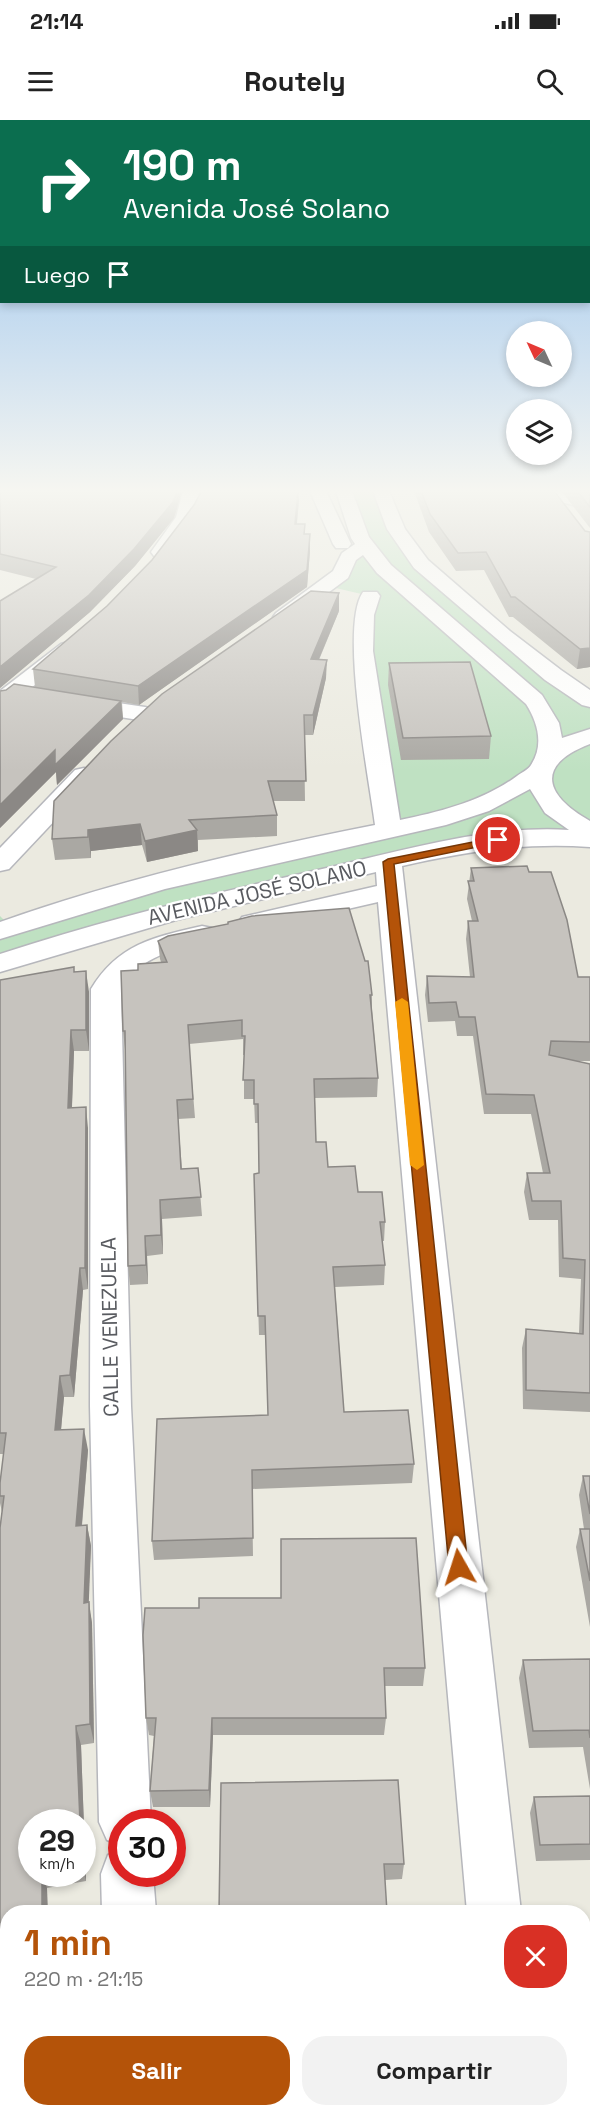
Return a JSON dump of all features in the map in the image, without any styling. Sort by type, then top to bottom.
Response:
[{"type":"street","points":[[346,584],[364,615],[363,651],[390,875],[493,1905]]},
{"type":"street","points":[[401,584],[534,700],[549,724],[552,738],[538,782],[542,793],[549,804],[560,814],[590,831]]},
{"type":"street","points":[[444,584],[520,649],[590,700]]},
{"type":"street","points":[[265,630],[349,591],[426,606]]},
{"type":"street","points":[[5,697],[84,634]]},
{"type":"street","points":[[5,697],[153,707],[125,732]]},
{"type":"street","name":"AVENIDA JOSÉ SOLANO","points":[[0,931],[83,903],[182,876],[390,875],[478,808],[503,796],[542,767],[565,746],[590,736]]},
{"type":"street","points":[[0,863],[96,762]]},
{"type":"street","name":"AVENIDA JOSÉ SOLANO","points":[[0,963],[166,914],[390,875],[468,844],[546,836],[590,839]]},
{"type":"street","name":"CALLE VENEZUELA","points":[[124,1809],[109,1321],[106,988],[112,975],[138,956],[178,940],[243,925],[390,875]]},
{"type":"street","points":[[128,1887],[129,1905]]},
{"type":"green space","points":[[329,584],[454,584],[590,700],[590,839],[498,840],[0,963],[0,916],[11,927],[389,830],[369,685],[370,596],[327,586]]},
{"type":"building","points":[[28,584],[100,584],[0,667],[0,601]]},
{"type":"building","points":[[128,584],[286,584],[138,686],[33,669],[107,606]]},
{"type":"building","points":[[504,584],[590,584],[590,648],[580,649],[515,597],[511,597]]},
{"type":"building","points":[[311,591],[339,593],[311,659],[327,660],[313,715],[304,715],[306,781],[268,781],[277,815],[189,820],[197,830],[145,841],[140,824],[88,830],[88,837],[52,839],[54,801],[111,741],[162,694]]},
{"type":"building","points":[[470,662],[491,736],[403,738],[389,663]]},
{"type":"building","points":[[14,684],[121,701],[55,765],[55,750],[0,805],[0,691]]},
{"type":"building","points":[[527,866],[529,872],[551,872],[567,920],[578,977],[590,977],[590,1042],[551,1041],[549,1055],[590,1064],[590,1393],[526,1390],[526,1329],[583,1334],[585,1260],[563,1258],[561,1201],[532,1201],[527,1173],[550,1173],[534,1095],[486,1094],[475,1017],[459,1017],[456,1002],[429,1003],[427,976],[474,977],[468,921],[478,921],[468,881],[474,881],[471,868]]},
{"type":"building","points":[[349,908],[365,961],[368,961],[378,1078],[314,1079],[316,1142],[326,1142],[328,1167],[355,1166],[358,1192],[382,1192],[385,1222],[380,1222],[385,1265],[333,1267],[344,1412],[408,1410],[414,1464],[252,1470],[253,1538],[152,1541],[157,1419],[268,1415],[265,1316],[258,1316],[254,1174],[259,1173],[258,1104],[254,1104],[254,1080],[243,1080],[245,1036],[242,1036],[242,1020],[188,1025],[193,1099],[177,1100],[181,1169],[198,1168],[201,1197],[160,1200],[161,1235],[145,1236],[146,1265],[128,1266],[125,1031],[123,1031],[121,971],[138,970],[138,964],[167,962],[158,941],[168,936],[228,924],[228,922],[252,916]]},
{"type":"building","points":[[74,967],[74,972],[86,971],[86,1030],[71,1030],[68,1108],[86,1107],[85,1268],[80,1268],[70,1375],[60,1376],[55,1430],[84,1429],[76,1526],[87,1525],[84,1603],[89,1602],[90,1724],[76,1726],[79,1809],[18,1809],[18,1887],[42,1887],[42,1905],[0,1905],[0,1528],[4,1496],[0,1496],[0,1483],[6,1433],[0,1433],[0,980]]},
{"type":"building","points":[[583,1476],[590,1476],[590,1514]]},
{"type":"building","points":[[580,1529],[590,1529],[590,1581]]},
{"type":"building","points":[[416,1538],[425,1668],[384,1668],[386,1718],[212,1718],[209,1790],[150,1791],[156,1718],[146,1718],[143,1635],[145,1608],[199,1608],[199,1598],[281,1598],[281,1539]]},
{"type":"building","points":[[590,1659],[590,1738],[589,1730],[533,1731],[523,1660]]},
{"type":"building","points":[[398,1780],[404,1864],[384,1864],[387,1905],[219,1905],[221,1783]]},
{"type":"building","points":[[590,1796],[590,1844],[540,1845],[534,1797]]},
{"type":"slow traffic","points":[[402,1002],[417,1165]]},
{"type":"route","points":[[459,1567],[388,862],[468,844],[498,840]]}]
